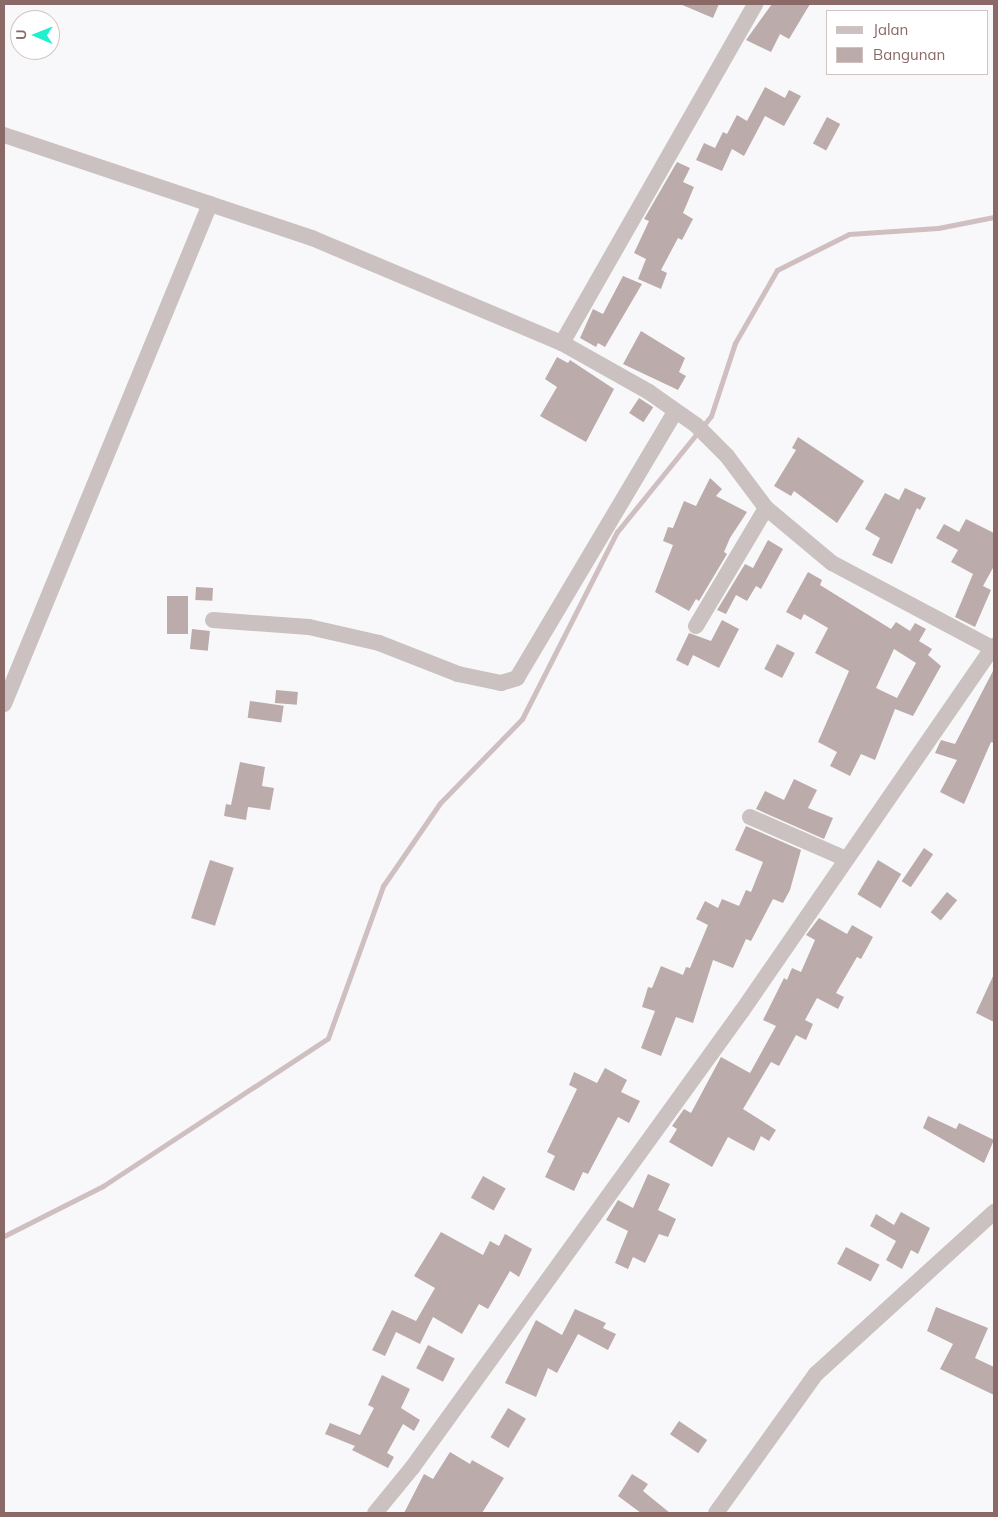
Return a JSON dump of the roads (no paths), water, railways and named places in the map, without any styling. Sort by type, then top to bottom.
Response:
[{"type":"street","points":[[562,343],[755,4]]},
{"type":"street","points":[[4,135],[312,238],[562,343],[649,392],[700,430],[726,456],[766,508],[844,571],[994,648],[707,1059],[412,1468],[375,1513]]},
{"type":"street","points":[[4,704],[8,684],[210,204]]},
{"type":"street","points":[[213,620],[308,627],[379,643],[458,674],[501,683],[517,678],[675,412]]},
{"type":"street","points":[[696,626],[766,508]]},
{"type":"street","points":[[750,817],[846,859]]},
{"type":"street","points":[[716,1513],[816,1374],[994,1212]]},
{"type":"waterway","points":[[4,1236],[103,1186],[328,1038],[383,886],[440,803],[522,719],[617,532],[711,416],[735,343],[777,270],[849,234],[938,228],[994,217]]}]
